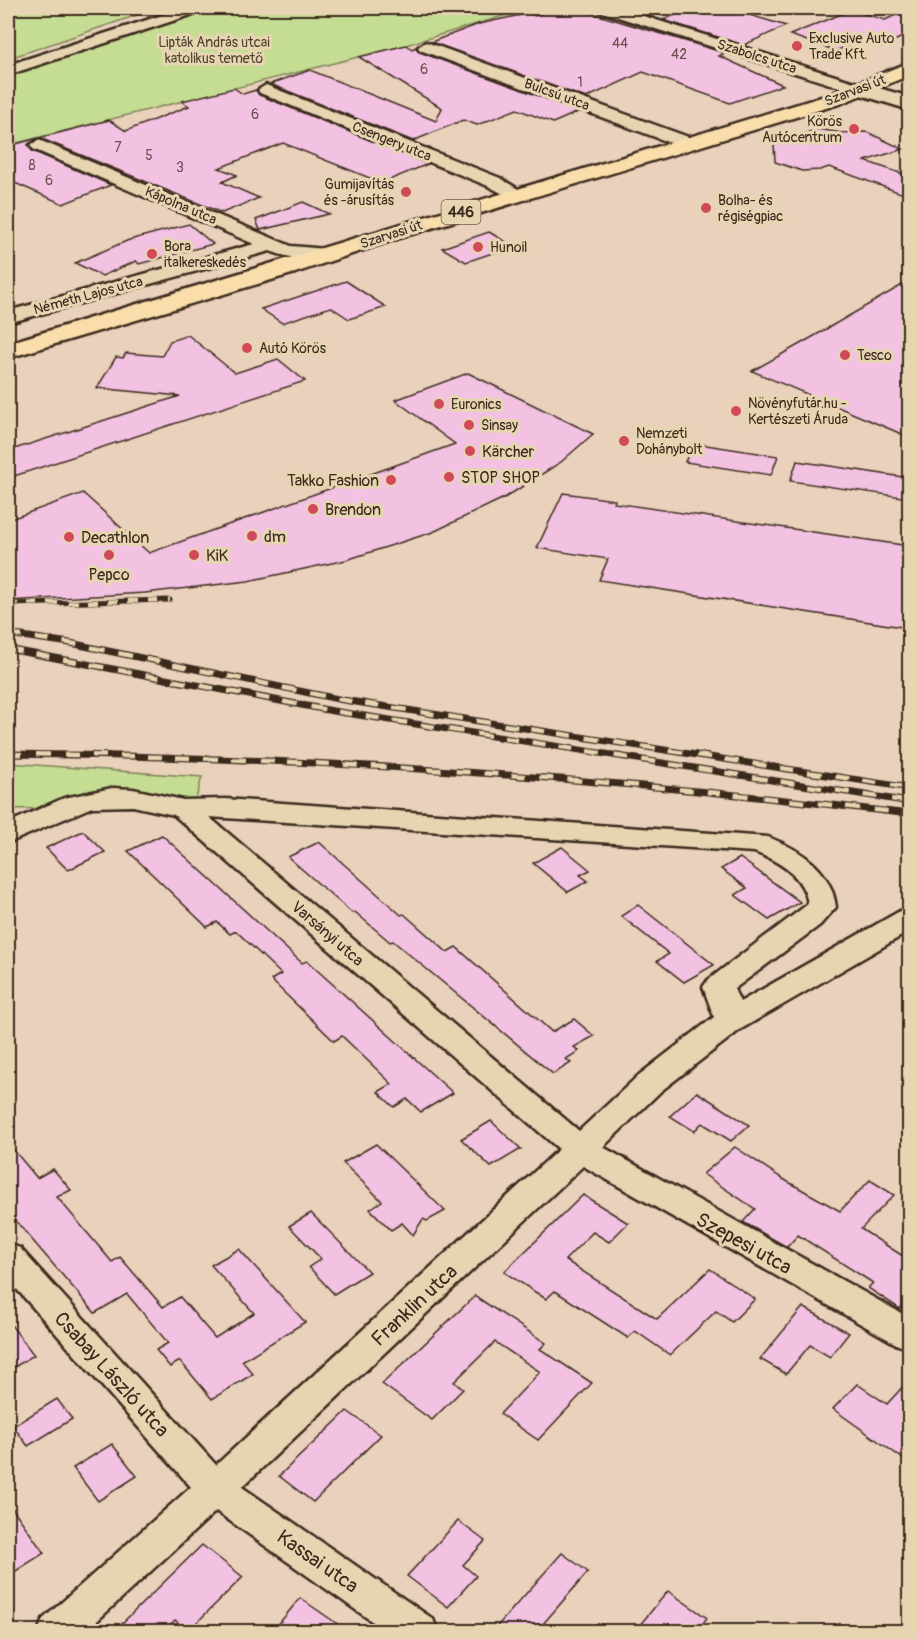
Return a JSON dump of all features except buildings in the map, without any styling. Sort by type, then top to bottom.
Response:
[{"type":"main road","name":"Szarvasi út","points":[[8,351],[861,89],[909,68]]},
{"type":"street","points":[[8,70],[198,8]]},
{"type":"street","name":"Szabolcs utca","points":[[604,8],[909,104]]},
{"type":"street","name":"Bulcsú utca","points":[[426,47],[688,142]]},
{"type":"street","name":"Csengery utca","points":[[266,90],[494,182],[517,194]]},
{"type":"street","name":"Kápolna utca","points":[[39,145],[288,250],[326,255]]},
{"type":"street","name":"Németh Lajos utca","points":[[8,317],[273,244]]},
{"type":"street","name":"Varsányi utca","points":[[45,814],[87,798],[118,796],[157,801],[183,809],[580,1149]]},
{"type":"street","points":[[183,809],[225,808],[746,842],[784,852],[803,867],[822,897],[822,907],[806,922],[732,973],[718,987],[726,1003],[730,1021]]},
{"type":"street","points":[[8,815],[45,814]]},
{"type":"street","points":[[8,834],[45,814]]},
{"type":"street","name":"Franklin utca","points":[[57,1632],[216,1490],[650,1083],[730,1021],[909,918]]},
{"type":"street","name":"Szepesi utca","points":[[580,1149],[909,1335]]},
{"type":"street","name":"Csabay László utca","points":[[8,1257],[216,1490]]},
{"type":"street","name":"Kassai utca","points":[[216,1490],[419,1632]]},
{"type":"green space","points":[[8,8],[158,8],[10,58],[8,57]]},
{"type":"green space","name":"Lipták András utcai katolikus temető","points":[[208,8],[530,8],[406,45],[8,145],[8,75]]},
{"type":"green space","points":[[8,763],[202,777],[194,806],[8,809]]},
{"type":"railway","points":[[8,604],[170,600]]},
{"type":"railway","points":[[8,634],[70,643],[343,700],[910,788]]},
{"type":"railway","points":[[8,649],[333,711],[910,802]]},
{"type":"railway","points":[[8,754],[234,760],[460,772],[685,790],[910,814]]},
{"type":"place","name":"Exclusive Auto Trade Kft.","points":[[797,46]]},
{"type":"place","name":"Körös Autócentrum","points":[[854,129]]},
{"type":"place","name":"Gumijavítás és -árusítás","points":[[406,192]]},
{"type":"place","name":"Bolha- és régiségpiac","points":[[706,208]]},
{"type":"place","name":"Hunoil","points":[[478,247]]},
{"type":"place","name":"Bora italkereskedés","points":[[152,254]]},
{"type":"place","name":"Autó Körös","points":[[247,348]]},
{"type":"place","name":"Tesco","points":[[845,355]]},
{"type":"place","name":"Euronics","points":[[439,404]]},
{"type":"place","name":"Növényfutár.hu - Kertészeti Áruda","points":[[736,411]]},
{"type":"place","name":"Sinsay","points":[[469,425]]},
{"type":"place","name":"Nemzeti Dohánybolt","points":[[624,441]]},
{"type":"place","name":"Kärcher","points":[[470,451]]},
{"type":"place","name":"STOP SHOP","points":[[449,477]]},
{"type":"place","name":"Takko Fashion","points":[[391,480]]},
{"type":"place","name":"Brendon","points":[[313,509]]},
{"type":"place","name":"dm","points":[[252,536]]},
{"type":"place","name":"Decathlon","points":[[69,537]]},
{"type":"place","name":"Pepco","points":[[109,555]]},
{"type":"place","name":"KiK","points":[[194,555]]}]
